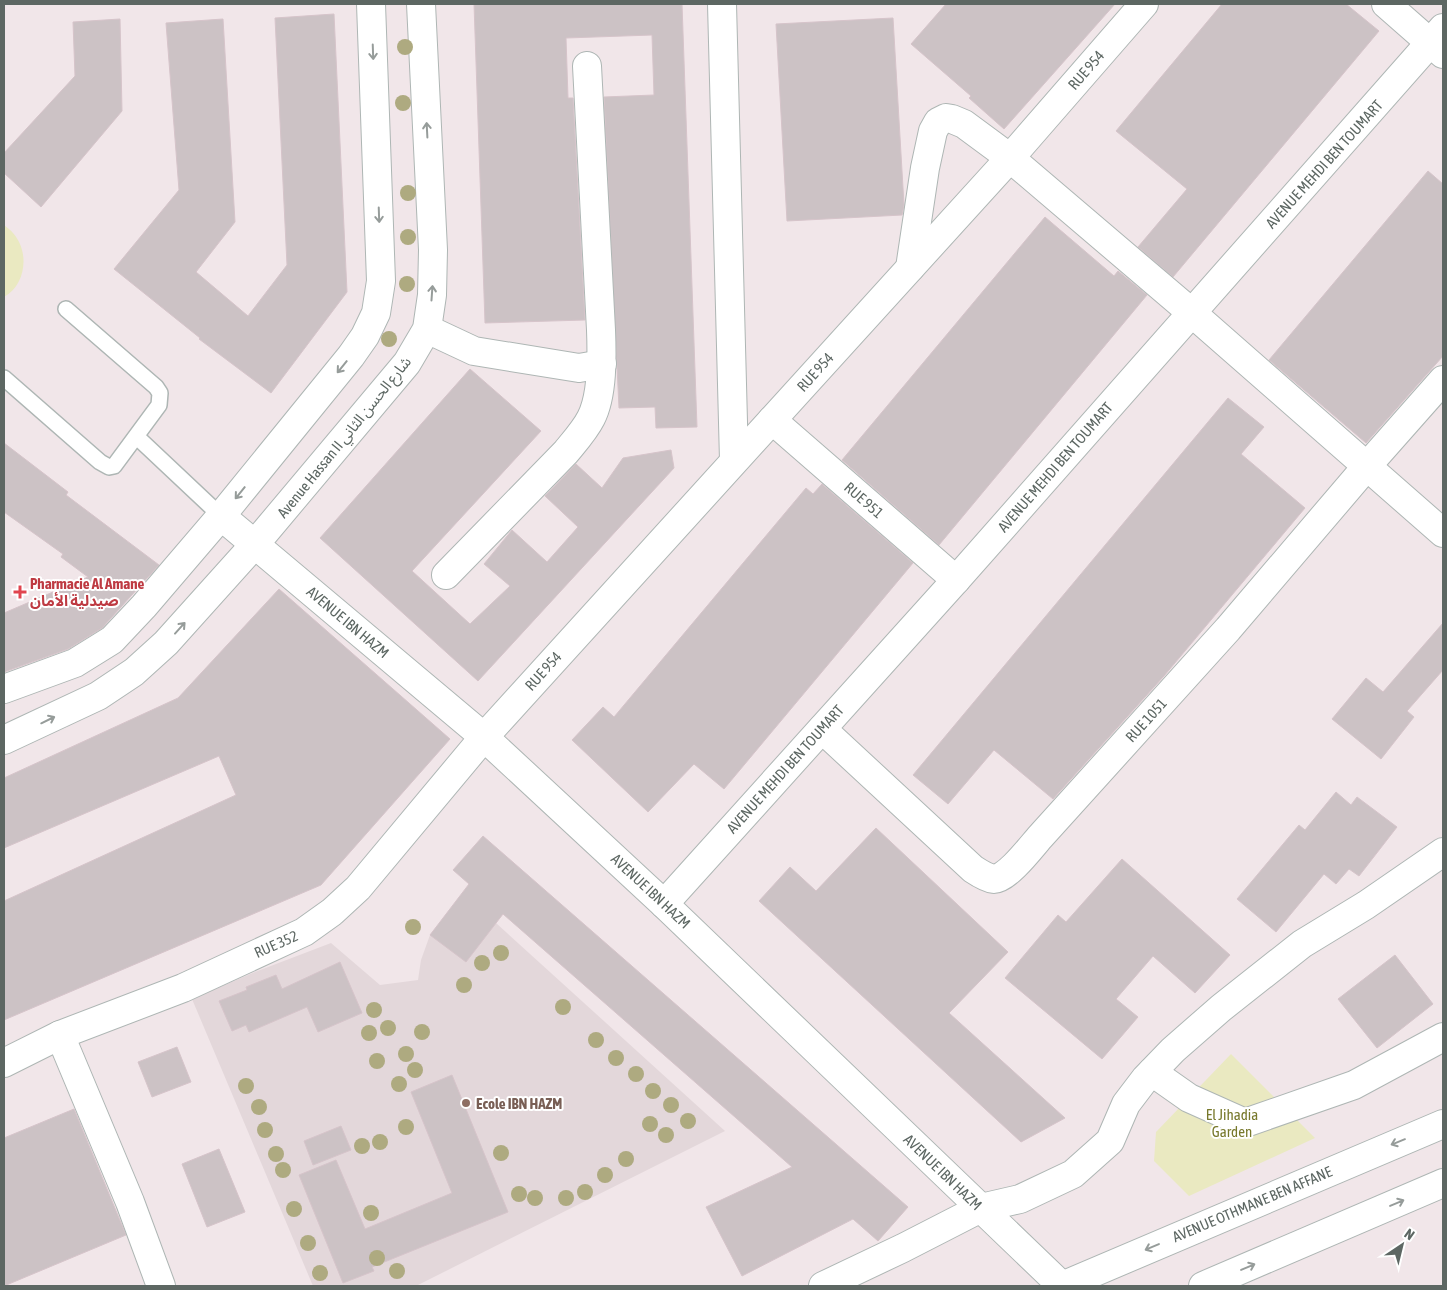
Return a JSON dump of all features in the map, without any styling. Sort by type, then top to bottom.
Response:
[{"type":"street","points":[[4,690],[75,663],[112,640],[222,516],[365,336],[376,313],[381,281],[371,4]]},
{"type":"street","name":"Avenue Hassan II شارع الحسن الثاني","points":[[4,740],[98,696],[134,672],[166,643],[256,544],[407,363],[427,328],[432,295],[433,250],[421,4]]},
{"type":"street","points":[[722,4],[734,460]]},
{"type":"street","name":"RUE 954","points":[[484,737],[1010,158],[1144,4]]},
{"type":"street","points":[[1386,4],[1439,42]]},
{"type":"street","name":"AVENUE MEHDI BEN TOUMART","points":[[664,904],[956,580],[1192,313],[1439,42]]},
{"type":"street","points":[[446,575],[566,452],[581,435],[592,416],[598,394],[602,364],[587,66]]},
{"type":"street","points":[[910,268],[932,131],[938,122],[946,118],[952,119],[964,124],[1010,158],[1192,313],[1443,532]]},
{"type":"street","points":[[427,328],[474,351],[579,368],[602,364]]},
{"type":"street","name":"RUE 1051","points":[[822,729],[973,869],[984,876],[1000,877],[1009,871],[1228,630],[1367,466],[1443,380]]},
{"type":"street","name":"RUE 951","points":[[772,420],[956,580]]},
{"type":"street","name":"AVENUE IBN HAZM","points":[[222,516],[484,737],[664,904],[1062,1286]]},
{"type":"street","name":"RUE 352","points":[[4,1063],[60,1035],[182,988],[304,932],[332,912],[358,888],[484,737]]},
{"type":"street","points":[[823,1286],[981,1208],[1020,1199],[1073,1174],[1110,1142],[1126,1104],[1152,1072],[1173,1050],[1221,1008],[1302,944],[1366,905],[1443,852]]},
{"type":"street","points":[[60,1035],[130,1202],[161,1286]]},
{"type":"street","points":[[1152,1072],[1189,1098],[1245,1123],[1354,1085],[1443,1037]]},
{"type":"street","name":"AVENUE OTHMANE BEN AFFANE","points":[[1062,1286],[1443,1124]]},
{"type":"street","points":[[1204,1286],[1443,1183]]},
{"type":"lane","points":[[4,378],[100,462],[109,467],[114,466],[159,405],[160,393],[156,387],[66,309]]},
{"type":"lane","points":[[137,437],[222,516]]},
{"type":"shaded area","name":"Ecole IBN HAZM","points":[[460,896],[496,923],[725,1131],[416,1286],[313,1286],[192,999],[255,972],[331,943],[380,985],[418,980],[421,960],[430,935]]},
{"type":"green space","points":[[4,225],[12,232],[22,249],[23,268],[17,285],[4,297]]},
{"type":"green space","name":"El Jihadia Garden","points":[[1231,1054],[1315,1138],[1189,1196],[1154,1161],[1156,1132]]},
{"type":"building","points":[[474,4],[682,4],[697,427],[656,428],[655,407],[619,408],[604,97],[654,95],[652,35],[566,38],[568,98],[573,98],[585,320],[485,323]]},
{"type":"building","points":[[946,4],[1115,4],[1004,129],[969,98],[971,96],[911,44]]},
{"type":"building","points":[[1222,4],[1346,4],[1379,31],[1173,277],[1138,247],[1187,189],[1116,131]]},
{"type":"building","points":[[334,14],[347,292],[271,393],[199,339],[114,269],[179,190],[166,23],[223,19],[235,222],[196,272],[248,316],[287,265],[275,18]]},
{"type":"building","points":[[893,18],[904,205],[902,215],[787,221],[776,24]]},
{"type":"building","points":[[120,19],[122,111],[41,207],[4,173],[4,153],[75,76],[73,22]]},
{"type":"building","points":[[1428,171],[1443,184],[1443,356],[1366,443],[1269,360]]},
{"type":"building","points":[[1045,217],[1114,276],[1118,271],[1147,295],[939,545],[842,460]]},
{"type":"building","points":[[470,369],[541,431],[412,571],[470,624],[510,586],[484,564],[512,530],[547,562],[578,527],[545,496],[576,464],[602,488],[623,458],[671,450],[674,468],[478,681],[320,538]]},
{"type":"building","points":[[1228,398],[1264,427],[1241,454],[1305,508],[1164,676],[1053,799],[994,750],[948,804],[913,775]]},
{"type":"building","points":[[4,443],[68,492],[66,495],[159,565],[102,628],[68,649],[4,672],[4,613],[88,577],[61,557],[63,554],[4,512]]},
{"type":"building","points":[[822,484],[913,563],[724,789],[694,764],[648,812],[572,740],[603,707],[614,717],[806,488],[813,494]]},
{"type":"building","points":[[279,589],[450,739],[321,885],[4,1020],[4,901],[236,795],[219,756],[4,848],[4,778],[178,698]]},
{"type":"building","points":[[1443,623],[1443,670],[1407,711],[1414,717],[1381,759],[1332,719],[1366,678],[1383,692]]},
{"type":"building","points":[[1336,792],[1351,805],[1357,797],[1397,827],[1359,876],[1349,869],[1336,884],[1324,874],[1276,932],[1237,899],[1299,825],[1305,830]]},
{"type":"building","points":[[876,828],[1008,952],[949,1013],[1065,1118],[1021,1142],[759,901],[790,867],[816,891]]},
{"type":"building","points":[[483,836],[908,1207],[878,1241],[853,1219],[742,1276],[706,1207],[792,1167],[503,914],[466,962],[430,935],[469,884],[453,870]]},
{"type":"building","points":[[1122,859],[1230,955],[1195,993],[1153,956],[1116,999],[1138,1017],[1102,1059],[1005,978],[1058,915],[1066,922]]},
{"type":"building","points":[[1395,955],[1433,1004],[1377,1048],[1338,999]]},
{"type":"building","points":[[340,962],[362,1013],[318,1032],[307,1007],[249,1032],[246,1025],[232,1031],[219,1001],[247,990],[246,987],[276,975],[282,989]]},
{"type":"building","points":[[177,1047],[191,1082],[152,1097],[138,1062]]},
{"type":"building","points":[[452,1075],[508,1212],[372,1267],[374,1271],[343,1283],[299,1175],[336,1160],[365,1229],[452,1193],[411,1092]]},
{"type":"building","points":[[74,1109],[126,1235],[4,1286],[4,1138]]},
{"type":"building","points":[[341,1126],[351,1150],[313,1165],[304,1141]]},
{"type":"building","points":[[219,1149],[245,1212],[207,1227],[182,1164]]},
{"type":"place","name":"Pharmacie Al Amane صيدلية الأمان","points":[[20,592]]},
{"type":"place","name":"Ecole IBN HAZM","points":[[466,1103]]}]
